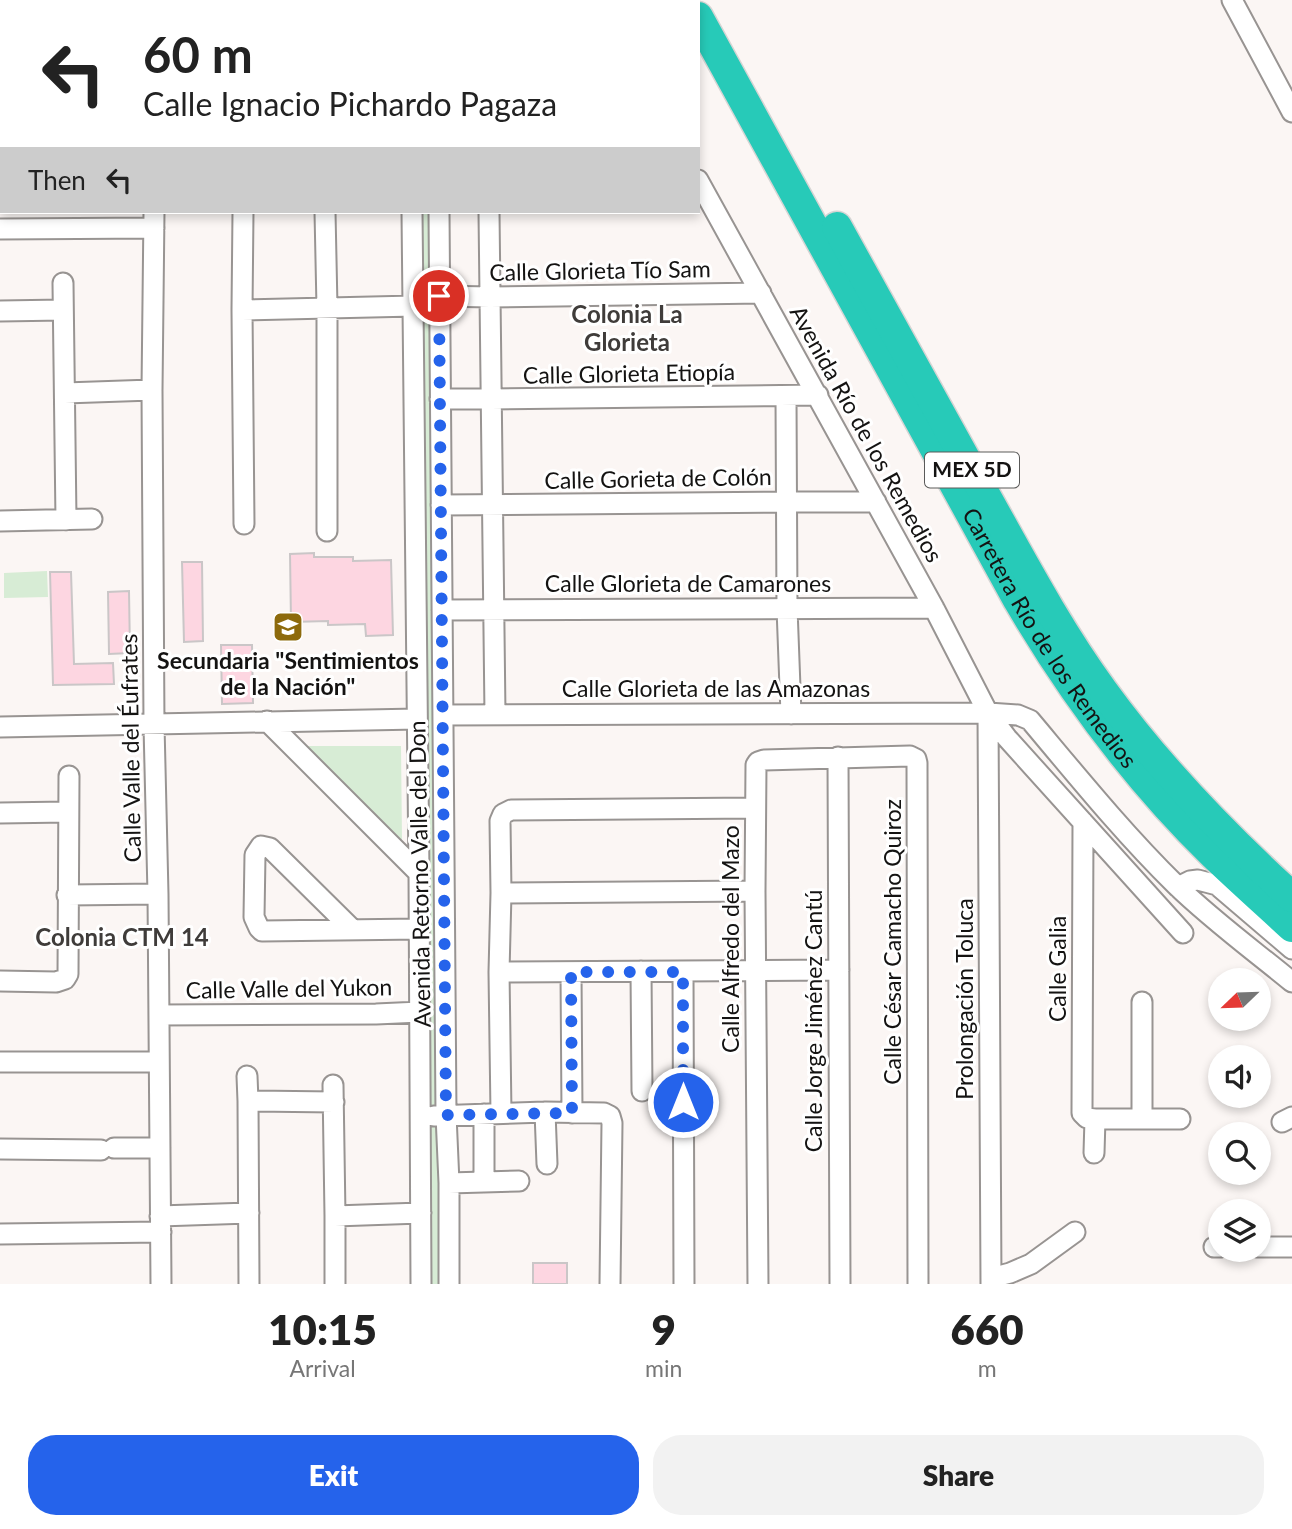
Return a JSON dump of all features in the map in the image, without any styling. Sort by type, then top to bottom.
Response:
[{"type":"highway","name":"Carretera Río de los Remedios","points":[[711,0],[1070,642],[1102,690],[1178,784],[1254,863],[1292,897]]},
{"type":"highway","name":"Carretera Río de los Remedios","points":[[700,21],[1004,575],[1072,687],[1141,775],[1212,853],[1292,927]]},
{"type":"street","points":[[1232,0],[1292,112]]},
{"type":"street","name":"Avenida Río de los Remedios","points":[[700,186],[818,395],[989,713],[1007,738],[1183,933]]},
{"type":"street","points":[[243,214],[244,524]]},
{"type":"street","points":[[325,214],[327,531]]},
{"type":"street","name":"Avenida Retorno Valle del Don","points":[[412,214],[421,1284]]},
{"type":"street","name":"Avenida Retorno Valle del Don","points":[[439,214],[449,1284]]},
{"type":"street","points":[[489,214],[495,714]]},
{"type":"street","points":[[0,229],[154,220]]},
{"type":"street","name":"Calle Valle del Éufrates","points":[[154,220],[154,725],[161,1284]]},
{"type":"street","points":[[63,283],[66,520]]},
{"type":"street","name":"Calle Glorieta Tío Sam","points":[[439,296],[761,293]]},
{"type":"street","points":[[242,310],[414,306]]},
{"type":"street","points":[[0,311],[63,310]]},
{"type":"street","points":[[65,393],[152,390]]},
{"type":"street","name":"Calle Glorieta Etiopía","points":[[440,399],[818,395]]},
{"type":"street","points":[[786,397],[787,608],[791,714]]},
{"type":"street","name":"Calle Gorieta de Colón","points":[[441,505],[876,502]]},
{"type":"street","points":[[0,521],[92,519]]},
{"type":"street","name":"Calle Glorieta de Camarones","points":[[442,610],[934,608]]},
{"type":"street","name":"Prolongación Toluca","points":[[989,713],[991,1281]]},
{"type":"street","name":"Calle Glorieta de las Amazonas","points":[[443,715],[1018,715],[1030,720],[1139,848],[1178,887],[1292,982]]},
{"type":"street","points":[[0,727],[417,719]]},
{"type":"street","points":[[267,722],[419,873]]},
{"type":"street","name":"Calle César Camacho Quiroz","points":[[758,762],[838,757],[916,759],[918,1284]]},
{"type":"street","name":"Calle Jorge Jiménez Cantú","points":[[838,757],[840,1284]]},
{"type":"street","name":"Calle Alfredo del Mazo","points":[[758,762],[755,769],[758,1284]]},
{"type":"street","points":[[0,981],[56,982],[65,979],[69,969],[69,776]]},
{"type":"street","points":[[484,1182],[492,1114],[499,972],[500,821],[503,814],[507,811],[755,808]]},
{"type":"street","points":[[0,813],[67,812]]},
{"type":"street","name":"Calle Galia","points":[[1083,822],[1082,1113],[1089,1117],[1094,1153]]},
{"type":"street","points":[[352,929],[271,848],[261,846],[257,850],[254,917],[259,928],[267,931],[419,929]]},
{"type":"street","points":[[1178,887],[1198,880],[1217,885],[1292,949]]},
{"type":"street","points":[[501,892],[755,891]]},
{"type":"street","points":[[67,895],[158,894]]},
{"type":"street","points":[[499,972],[839,970]]},
{"type":"street","points":[[641,971],[642,1091]]},
{"type":"street","points":[[571,972],[572,1113]]},
{"type":"street","points":[[683,972],[684,1284]]},
{"type":"street","points":[[1142,1002],[1142,1119]]},
{"type":"street","name":"Calle Valle del Yukon","points":[[159,1015],[420,1012]]},
{"type":"street","points":[[0,1062],[159,1062]]},
{"type":"street","points":[[247,1076],[249,1284]]},
{"type":"street","points":[[248,1101],[333,1093],[335,1284]]},
{"type":"street","points":[[421,1118],[545,1112],[604,1113],[610,1116],[610,1284]]},
{"type":"street","points":[[545,1112],[547,1164]]},
{"type":"street","points":[[1089,1117],[1180,1119]]},
{"type":"street","points":[[0,1149],[160,1148]]},
{"type":"street","points":[[449,1183],[519,1181]]},
{"type":"street","points":[[0,1234],[161,1224],[249,1213]]},
{"type":"street","points":[[335,1216],[421,1213]]},
{"type":"street","points":[[991,1281],[1031,1264],[1076,1232]]},
{"type":"street","points":[[1271,1247],[1292,1247]]},
{"type":"green space","points":[[420,214],[436,214],[444,1284],[430,1284]]},
{"type":"green space","points":[[47,571],[48,597],[4,598],[4,573]]},
{"type":"green space","points":[[305,746],[401,746],[402,840]]},
{"type":"building","points":[[314,553],[314,557],[353,557],[353,561],[391,560],[393,635],[366,636],[365,624],[291,622],[290,554]]},
{"type":"building","points":[[182,562],[202,562],[203,641],[184,642]]},
{"type":"building","points":[[50,572],[71,572],[74,664],[113,663],[114,684],[53,685]]},
{"type":"building","points":[[129,591],[130,653],[109,654],[108,592]]},
{"type":"building","points":[[221,645],[252,645],[253,703],[222,704]]},
{"type":"building","points":[[533,1263],[567,1263],[567,1284],[533,1284]]},
{"type":"place","name":"Secundaria \"Sentimientos de la Nación\"","points":[[288,627]]},
{"type":"district","name":"Colonia La Glorieta","points":[[627,329]]},
{"type":"district","name":"Colonia CTM 14","points":[[122,938]]},
{"type":"route","points":[[439,296],[446,1115],[572,1113],[571,972],[683,972],[683,1102]]}]
